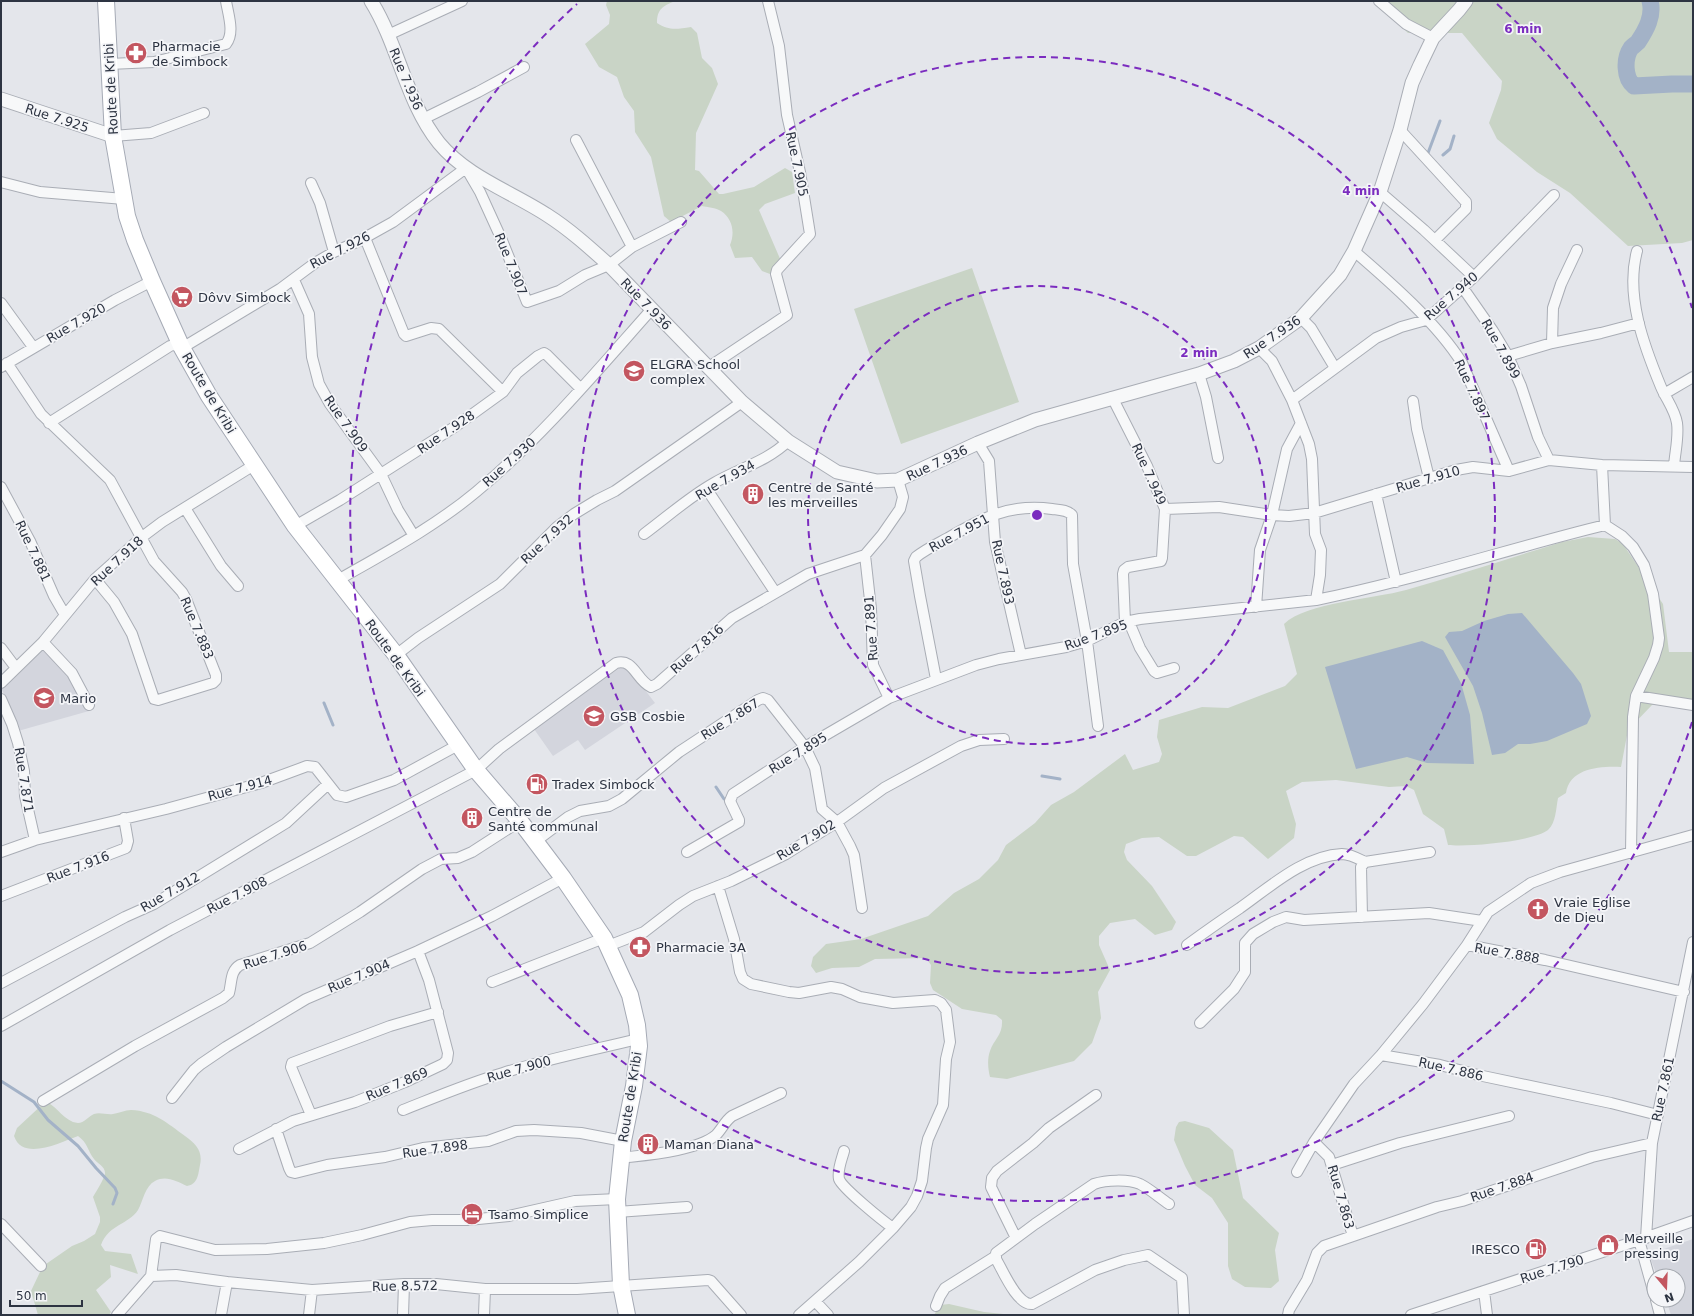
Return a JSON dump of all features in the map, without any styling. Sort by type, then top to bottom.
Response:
[{"type":"main road","name":"Route de Kribi","points":[[106,1],[113,136],[127,216],[152,281],[182,348],[209,396],[295,526],[396,656],[476,770],[520,821],[563,878],[606,942],[630,995],[637,1026],[637,1065],[623,1141],[617,1206],[621,1285],[626,1315]]},
{"type":"street","points":[[109,64],[154,62],[226,44],[230,37],[231,30],[226,1]]},
{"type":"street","name":"Rue 7.936","points":[[371,1],[388,35],[403,74],[424,119],[440,144],[466,168],[547,215],[572,232],[609,265],[651,310],[742,402],[788,441],[838,472],[878,480],[898,480],[978,443],[1035,420],[1112,397],[1199,374],[1234,361],[1259,348],[1301,318],[1340,275],[1354,252],[1380,192],[1400,130],[1412,83],[1420,65],[1433,38],[1466,1]]},
{"type":"street","points":[[388,35],[462,1]]},
{"type":"street","name":"Rue 7.905","points":[[709,367],[787,315],[776,274],[777,270],[808,237],[810,230],[800,172],[787,115],[779,46],[768,1]]},
{"type":"street","points":[[1379,1],[1406,24],[1433,38]]},
{"type":"street","points":[[424,119],[524,67]]},
{"type":"street","name":"Rue 7.925","points":[[1,99],[113,136]]},
{"type":"street","points":[[113,136],[150,134],[204,113]]},
{"type":"street","points":[[1400,130],[1466,202],[1466,209],[1435,240]]},
{"type":"street","points":[[576,140],[632,247]]},
{"type":"street","name":"Rue 7.926","points":[[49,423],[170,346],[174,345],[182,348],[294,280],[302,271],[334,252],[365,238],[393,222],[466,168]]},
{"type":"street","name":"Rue 7.907","points":[[466,168],[480,192],[501,238],[527,302],[558,291],[585,275],[609,265]]},
{"type":"street","points":[[1,182],[40,192],[124,199]]},
{"type":"street","points":[[311,183],[320,203],[334,252]]},
{"type":"street","points":[[1380,192],[1435,240],[1474,278]]},
{"type":"street","name":"Rue 7.940","points":[[1292,400],[1376,338],[1388,332],[1426,320],[1474,278],[1554,195]]},
{"type":"street","points":[[609,265],[632,247],[681,222]]},
{"type":"street","points":[[365,238],[404,334],[406,336],[431,328],[439,329],[503,392]]},
{"type":"street","points":[[1552,343],[1553,308],[1561,284],[1577,250]]},
{"type":"street","points":[[1637,251],[1633,265],[1639,323],[1642,339],[1664,394],[1674,413],[1677,424],[1674,466]]},
{"type":"street","name":"Rue 7.897","points":[[1354,252],[1384,277],[1453,350],[1462,364],[1509,471]]},
{"type":"street","name":"Rue 7.909","points":[[294,280],[309,314],[312,357],[319,384],[330,404],[381,474],[398,510],[414,536]]},
{"type":"street","name":"Rue 7.920","points":[[4,365],[152,281]]},
{"type":"street","name":"Rue 7.899","points":[[1463,288],[1493,331],[1508,356],[1521,386],[1538,437],[1549,460]]},
{"type":"street","points":[[1,303],[33,348]]},
{"type":"street","name":"Rue 7.930","points":[[338,580],[414,536],[476,492],[544,430],[651,310]]},
{"type":"street","points":[[1301,318],[1311,328],[1335,368]]},
{"type":"street","points":[[1508,356],[1552,343],[1601,333],[1639,323]]},
{"type":"street","points":[[1259,348],[1272,361],[1292,400],[1312,458],[1315,534],[1321,550],[1320,575],[1316,600]]},
{"type":"street","name":"Rue 7.928","points":[[295,526],[430,444],[503,392],[516,373],[544,353],[581,389]]},
{"type":"street","name":"Rue 7.883","points":[[4,365],[49,423],[110,480],[154,560],[182,592],[186,599],[216,675],[216,680],[158,700],[154,699],[132,634],[114,602],[95,579]]},
{"type":"street","points":[[1199,374],[1206,397],[1218,458]]},
{"type":"street","points":[[1664,394],[1693,377]]},
{"type":"street","name":"Rue 7.949","points":[[1112,397],[1147,466],[1165,509],[1161,561],[1128,567],[1124,570],[1123,574],[1127,622]]},
{"type":"street","points":[[1413,401],[1417,429],[1429,478]]},
{"type":"street","name":"Rue 7.932","points":[[396,656],[418,638],[500,584],[557,527],[574,514],[615,491],[742,402]]},
{"type":"street","points":[[1256,607],[1260,550],[1272,515],[1287,449],[1301,423]]},
{"type":"street","name":"Rue 7.934","points":[[644,534],[706,488],[782,447],[788,441]]},
{"type":"street","name":"Rue 7.893","points":[[978,443],[990,461],[995,542],[1021,655]]},
{"type":"street","name":"Rue 7.910","points":[[1165,509],[1219,507],[1272,515],[1296,516],[1314,513],[1429,478],[1473,467],[1509,471],[1549,460],[1602,465],[1693,467]]},
{"type":"street","name":"Rue 7.918","points":[[1,683],[43,642],[95,579],[142,537],[254,465]]},
{"type":"street","points":[[1602,465],[1605,525],[1622,536],[1633,547],[1644,565],[1654,594],[1659,638],[1654,658],[1636,696],[1634,717],[1631,853]]},
{"type":"street","points":[[865,555],[882,535],[900,509],[903,497],[898,480]]},
{"type":"street","name":"Rue 7.881","points":[[1,487],[30,541],[54,596],[65,615]]},
{"type":"street","points":[[706,488],[775,592]]},
{"type":"street","points":[[1376,494],[1396,582]]},
{"type":"street","points":[[185,508],[221,566],[238,586]]},
{"type":"street","name":"Rue 7.951","points":[[936,679],[914,561],[916,557],[972,524],[993,514],[1027,508],[1042,508],[1068,512],[1072,515],[1073,564],[1087,640]]},
{"type":"street","name":"Rue 7.895","points":[[687,852],[739,822],[730,801],[733,794],[805,747],[889,698],[936,679],[976,665],[1066,647],[1087,640],[1127,622],[1140,619],[1316,600],[1396,582],[1555,537],[1605,525]]},
{"type":"street","name":"Rue 7.816","points":[[476,770],[499,749],[616,663],[623,661],[627,663],[645,684],[651,687],[657,684],[732,618],[775,592],[813,572],[865,555]]},
{"type":"street","name":"Rue 7.891","points":[[865,555],[871,610],[873,665],[889,698]]},
{"type":"street","points":[[1127,622],[1154,671],[1157,673],[1174,668]]},
{"type":"street","points":[[1087,640],[1098,726]]},
{"type":"street","points":[[43,642],[72,673],[89,705]]},
{"type":"street","points":[[1,648],[16,668]]},
{"type":"street","points":[[1636,696],[1693,705]]},
{"type":"street","name":"Rue 7.867","points":[[536,841],[568,817],[580,811],[609,806],[622,799],[679,752],[758,700],[764,698],[768,700],[805,747],[815,768],[822,809],[837,822],[854,855],[862,908]]},
{"type":"street","name":"Rue 7.871","points":[[1,699],[12,724],[18,743],[24,771],[25,796],[35,840]]},
{"type":"street","name":"Rue 7.902","points":[[492,982],[606,942],[644,932],[693,896],[786,854],[837,822],[884,788],[961,746],[979,740],[1004,738]]},
{"type":"street","name":"Rue 7.914","points":[[1,852],[35,840],[166,809],[261,783],[307,766],[315,767],[337,795],[346,797],[394,780],[458,745]]},
{"type":"street","name":"Rue 7.908","points":[[1,1026],[170,930],[476,770]]},
{"type":"street","name":"Rue 7.912","points":[[1,983],[125,917],[154,904],[286,823],[328,784]]},
{"type":"street","name":"Rue 7.916","points":[[1,896],[126,848],[128,841],[124,818]]},
{"type":"street","name":"Rue 7.906","points":[[44,1102],[134,1046],[223,998],[229,993],[232,975],[236,968],[240,965],[310,943],[360,912],[422,869],[441,859],[458,858],[472,852],[520,821]]},
{"type":"street","name":"Rue 7.888","points":[[1684,992],[1545,960],[1467,945],[1488,912],[1531,883],[1560,872],[1693,835]]},
{"type":"street","points":[[1187,945],[1274,882],[1308,863],[1330,856],[1343,854],[1351,855],[1365,862],[1430,852]]},
{"type":"street","points":[[1362,917],[1360,867],[1365,862]]},
{"type":"street","name":"Rue 7.904","points":[[172,1098],[194,1070],[201,1064],[306,998],[418,951],[492,916],[563,878]]},
{"type":"street","points":[[718,886],[734,939],[743,979],[751,984],[799,993],[831,987],[842,989],[860,996],[893,1003],[935,1000],[941,1003],[946,1010],[950,1042],[946,1059],[943,1105],[926,1148],[922,1181],[917,1196],[911,1207],[893,1228],[859,1262],[799,1315]]},
{"type":"street","points":[[1200,1023],[1234,989],[1245,972],[1245,943],[1253,934],[1273,922],[1286,917],[1304,920],[1429,913],[1482,921]]},
{"type":"street","name":"Rue 7.861","points":[[1649,1268],[1643,1239],[1652,1143],[1693,942]]},
{"type":"street","points":[[1297,1172],[1314,1142],[1354,1084],[1381,1056],[1423,1004],[1467,945]]},
{"type":"street","name":"Rue 7.869","points":[[239,1149],[276,1129],[311,1115],[355,1102],[443,1064],[447,1060],[448,1054],[438,1012],[418,951]]},
{"type":"street","points":[[311,1115],[292,1067],[292,1063],[390,1026],[438,1012]]},
{"type":"street","name":"Rue 7.900","points":[[403,1110],[503,1073],[552,1059],[638,1039]]},
{"type":"street","name":"Rue 7.886","points":[[1381,1056],[1440,1065],[1478,1076],[1611,1103],[1658,1115]]},
{"type":"street","points":[[621,1158],[662,1154],[697,1144],[716,1135],[727,1120],[732,1116],[780,1093]]},
{"type":"street","points":[[1016,1238],[991,1187],[992,1178],[997,1171],[1033,1143],[1049,1128],[1096,1095]]},
{"type":"street","points":[[1332,1165],[1400,1143],[1509,1116]]},
{"type":"street","name":"Rue 7.898","points":[[276,1129],[289,1168],[291,1172],[295,1173],[327,1165],[385,1156],[423,1148],[488,1141],[516,1131],[534,1130],[580,1133],[623,1141]]},
{"type":"street","name":"Rue 7.863","points":[[1288,1315],[1289,1310],[1307,1280],[1317,1252],[1324,1246],[1353,1236],[1329,1157],[1314,1142]]},
{"type":"street","name":"Rue 7.884","points":[[1353,1236],[1437,1206],[1462,1201],[1592,1157],[1652,1143]]},
{"type":"street","points":[[844,1151],[839,1173],[841,1182],[876,1216],[893,1228]]},
{"type":"street","points":[[936,1306],[945,1288],[996,1256],[996,1253],[1016,1238],[1094,1184],[1111,1180],[1140,1184],[1169,1204]]},
{"type":"street","points":[[117,1315],[151,1276],[156,1239],[160,1236],[215,1250],[267,1249],[324,1243],[362,1235],[410,1222],[432,1220],[468,1220],[509,1216],[575,1201],[617,1206],[687,1206]]},
{"type":"street","name":"Rue 7.790","points":[[1411,1315],[1643,1239],[1693,1221]]},
{"type":"street","points":[[1,1224],[41,1266]]},
{"type":"street","points":[[996,1256],[996,1259],[1016,1294],[1023,1302],[1028,1304],[1032,1304],[1096,1270],[1124,1260],[1148,1256],[1182,1278],[1184,1315]]},
{"type":"street","name":"Rue 8.572","points":[[151,1276],[176,1275],[227,1282],[312,1290],[404,1284],[436,1284],[485,1289],[577,1289],[704,1280],[711,1281],[741,1315]]},
{"type":"street","points":[[221,1315],[227,1282]]},
{"type":"street","points":[[403,1315],[404,1284]]},
{"type":"street","points":[[484,1315],[485,1289]]},
{"type":"street","points":[[310,1315],[312,1290]]},
{"type":"street","points":[[1484,1291],[1487,1315]]},
{"type":"street","points":[[815,1301],[828,1315]]},
{"type":"shaded area","name":"Mario","points":[[42,648],[71,673],[89,711],[18,731],[11,708],[1,688]]},
{"type":"shaded area","name":"GSB Cosbie","points":[[625,664],[655,703],[585,750],[578,740],[553,756],[534,729]]},
{"type":"shaded area","points":[[1693,1239],[1693,1315],[1671,1315],[1669,1308],[1686,1308],[1686,1268],[1654,1268],[1649,1254]]},
{"type":"green space","points":[[607,1],[675,1],[660,11],[657,18],[657,23],[661,26],[677,29],[691,27],[697,33],[702,58],[712,68],[718,84],[696,133],[695,170],[699,171],[719,194],[754,187],[785,168],[792,172],[795,193],[765,204],[759,210],[781,261],[770,274],[762,271],[752,257],[735,258],[730,245],[733,231],[732,226],[728,218],[721,211],[702,206],[671,222],[664,216],[651,157],[635,132],[634,111],[624,97],[617,77],[599,67],[585,44],[609,24],[610,15],[606,5]]},
{"type":"green space","points":[[1373,1],[1693,1],[1693,240],[1682,243],[1628,246],[1570,193],[1537,172],[1497,139],[1489,123],[1501,90],[1502,81],[1462,33],[1408,33]]},
{"type":"green space","points":[[972,268],[1019,402],[901,444],[854,309]]},
{"type":"green space","points":[[1588,537],[1615,539],[1623,544],[1663,604],[1669,652],[1693,652],[1693,703],[1652,705],[1628,730],[1621,767],[1595,768],[1587,770],[1573,778],[1566,793],[1558,798],[1553,823],[1548,830],[1528,838],[1515,841],[1470,845],[1448,845],[1444,829],[1423,814],[1414,790],[1406,786],[1389,787],[1336,780],[1302,782],[1286,791],[1296,824],[1294,838],[1268,859],[1243,837],[1234,836],[1196,856],[1187,856],[1159,837],[1142,838],[1126,844],[1124,852],[1127,860],[1152,886],[1176,922],[1172,930],[1155,935],[1135,919],[1110,923],[1099,936],[1099,945],[1110,970],[1098,992],[1101,1018],[1092,1043],[1074,1061],[1007,1079],[990,1077],[988,1067],[989,1054],[1000,1033],[1002,1020],[996,1015],[962,1009],[933,990],[930,983],[931,965],[926,958],[875,959],[859,967],[832,968],[816,973],[811,966],[813,957],[826,944],[861,939],[928,916],[954,893],[979,879],[998,860],[1006,845],[1035,823],[1051,805],[1074,792],[1125,754],[1133,770],[1159,762],[1162,754],[1157,737],[1159,720],[1202,707],[1228,708],[1285,686],[1297,674],[1284,624],[1295,617],[1324,606],[1406,590],[1562,542]]},
{"type":"green space","points":[[45,1102],[53,1106],[68,1120],[78,1123],[96,1113],[113,1114],[131,1110],[147,1113],[160,1118],[185,1136],[198,1148],[201,1160],[199,1172],[197,1178],[191,1185],[187,1186],[167,1179],[159,1179],[155,1181],[149,1186],[138,1210],[134,1215],[104,1238],[101,1245],[105,1251],[131,1254],[138,1274],[110,1265],[111,1277],[96,1290],[111,1312],[109,1315],[38,1315],[31,1291],[40,1272],[46,1264],[72,1246],[95,1234],[100,1222],[100,1217],[93,1197],[105,1174],[103,1167],[94,1159],[84,1141],[78,1136],[43,1148],[25,1148],[19,1144],[14,1136],[17,1128]]},
{"type":"green space","points":[[1185,1121],[1209,1128],[1233,1150],[1243,1198],[1279,1233],[1275,1250],[1279,1281],[1271,1288],[1245,1287],[1232,1279],[1228,1266],[1228,1223],[1212,1198],[1195,1185],[1174,1140],[1176,1127],[1179,1122]]},
{"type":"green space","points":[[949,1304],[984,1312],[1013,1315],[934,1315],[940,1305]]},
{"type":"water","points":[[1522,613],[1581,684],[1591,716],[1587,724],[1547,741],[1530,744],[1518,744],[1505,753],[1492,755],[1482,713],[1473,686],[1445,637],[1449,632],[1462,631],[1484,621],[1508,614]]},
{"type":"water","points":[[1422,641],[1443,650],[1461,683],[1470,715],[1474,764],[1427,763],[1407,757],[1356,769],[1325,667]]},
{"type":"waterway","points":[[1650,1],[1651,12],[1644,33],[1638,42],[1631,48],[1627,57],[1626,68],[1628,78],[1634,86],[1693,84]]},
{"type":"waterway","points":[[1428,153],[1440,121]]},
{"type":"waterway","points":[[1443,155],[1450,149],[1454,136]]},
{"type":"waterway","points":[[324,703],[333,725]]},
{"type":"waterway","points":[[1042,776],[1060,779]]},
{"type":"waterway","points":[[716,787],[724,799]]},
{"type":"waterway","points":[[1,1081],[34,1102],[48,1120],[78,1146],[115,1188],[117,1193],[113,1204]]},
{"type":"place","name":"Pharmacie de Simbock","points":[[136,53]]},
{"type":"place","name":"Dôvv Simbock","points":[[182,297]]},
{"type":"place","name":"ELGRA School complex","points":[[634,371]]},
{"type":"place","name":"Centre de Santé les merveilles","points":[[753,494]]},
{"type":"place","name":"Mario","points":[[44,698]]},
{"type":"place","name":"GSB Cosbie","points":[[594,716]]},
{"type":"place","name":"Tradex Simbock","points":[[537,784]]},
{"type":"place","name":"Centre de Santé communal","points":[[472,818]]},
{"type":"place","name":"Vraie Eglise de Dieu","points":[[1538,909]]},
{"type":"place","name":"Pharmacie 3A","points":[[640,947]]},
{"type":"place","name":"Maman Diana","points":[[648,1144]]},
{"type":"place","name":"Tsamo Simplice","points":[[472,1214]]},
{"type":"place","name":"Merveille pressing","points":[[1608,1245]]},
{"type":"place","name":"IRESCO","points":[[1536,1249]]}]
